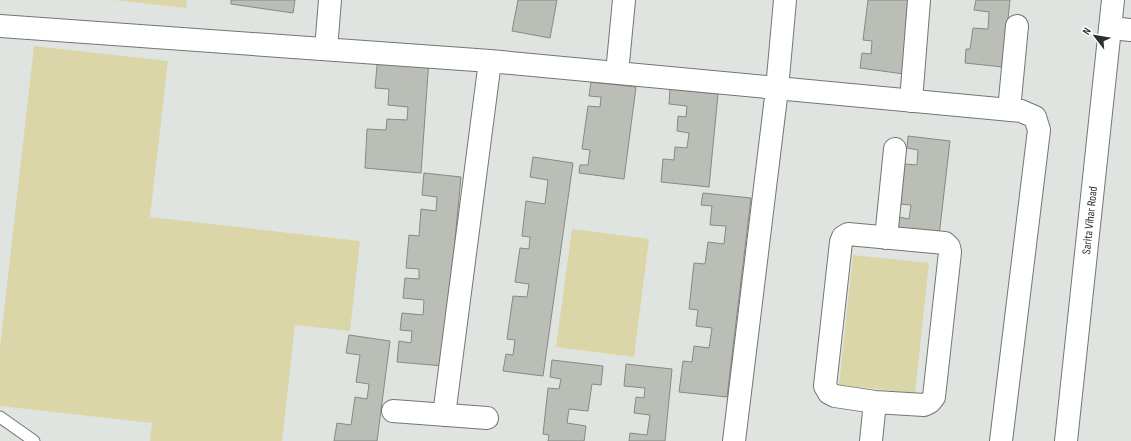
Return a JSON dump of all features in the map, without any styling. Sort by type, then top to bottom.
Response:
[{"type":"street","points":[[326,49],[330,0]]},
{"type":"street","points":[[616,73],[624,0]]},
{"type":"street","points":[[734,441],[777,89],[785,0]]},
{"type":"street","points":[[911,101],[919,0]]},
{"type":"street","name":"Sarita Vihar Road","points":[[1066,441],[1121,29],[1113,0]]},
{"type":"street","points":[[0,26],[490,61],[1021,111],[1035,116],[1040,130],[1001,441]]},
{"type":"street","points":[[1009,110],[1017,26]]},
{"type":"street","points":[[444,415],[490,61]]},
{"type":"street","points":[[886,238],[895,149]]},
{"type":"street","points":[[848,234],[945,243],[949,247],[950,252],[934,397],[930,402],[924,405],[875,402],[835,396],[828,393],[825,386],[841,242],[843,237],[848,234]]},
{"type":"street","points":[[871,441],[875,402]]},
{"type":"street","points":[[393,411],[487,418]]},
{"type":"lane","points":[[0,417],[34,441]]},
{"type":"shaded area","points":[[114,0],[187,0],[186,8]]},
{"type":"shaded area","points":[[34,46],[168,61],[150,217],[360,241],[350,331],[295,325],[282,441],[150,441],[152,423],[0,406],[0,347]]},
{"type":"shaded area","points":[[572,229],[649,239],[634,357],[556,347]]},
{"type":"shaded area","points":[[853,255],[929,263],[915,393],[839,385]]},
{"type":"building","points":[[231,0],[295,0],[293,13],[231,4]]},
{"type":"building","points":[[518,0],[557,0],[550,38],[512,31]]},
{"type":"building","points":[[868,0],[913,0],[904,74],[860,68],[862,53],[871,54],[872,41],[863,40]]},
{"type":"building","points":[[976,0],[1010,0],[1003,67],[965,63],[966,49],[970,49],[973,28],[988,29],[989,12],[974,10]]},
{"type":"building","points":[[378,55],[429,59],[421,173],[365,168],[367,129],[386,130],[387,119],[407,120],[408,107],[388,105],[389,89],[375,88]]},
{"type":"building","points":[[591,82],[636,87],[624,179],[579,173],[580,165],[588,165],[590,150],[582,149],[588,106],[600,107],[601,97],[589,96]]},
{"type":"building","points":[[670,89],[718,94],[709,187],[661,182],[663,159],[674,160],[675,147],[687,148],[689,133],[677,131],[678,116],[686,117],[687,106],[669,104]]},
{"type":"building","points":[[908,136],[950,141],[939,236],[897,232],[899,217],[909,219],[911,205],[900,204],[905,164],[917,165],[918,150],[907,148]]},
{"type":"building","points":[[533,157],[573,163],[543,376],[503,371],[506,354],[513,355],[515,340],[507,339],[513,296],[527,297],[529,284],[515,282],[520,248],[529,249],[530,237],[522,236],[526,201],[545,204],[548,180],[530,177]]},
{"type":"building","points":[[424,173],[461,177],[443,366],[397,362],[399,341],[411,343],[412,331],[400,330],[402,313],[423,315],[424,300],[403,298],[405,278],[419,279],[419,269],[406,268],[409,235],[419,236],[421,209],[436,211],[437,197],[422,195]]},
{"type":"building","points":[[703,193],[751,198],[727,397],[679,392],[683,361],[692,362],[694,346],[709,348],[712,328],[696,326],[698,310],[689,309],[694,263],[705,264],[708,242],[724,244],[726,226],[710,225],[712,206],[701,205]]},
{"type":"building","points":[[349,335],[390,341],[377,441],[334,441],[337,423],[351,425],[355,397],[367,399],[369,384],[356,382],[360,355],[346,353]]},
{"type":"building","points":[[552,360],[603,366],[601,385],[592,384],[588,411],[569,409],[567,423],[586,426],[584,441],[548,441],[549,435],[543,434],[548,388],[559,389],[561,379],[550,377]]},
{"type":"building","points":[[626,364],[672,369],[665,441],[629,441],[630,433],[647,435],[650,415],[634,413],[636,397],[644,398],[645,388],[624,386]]}]
